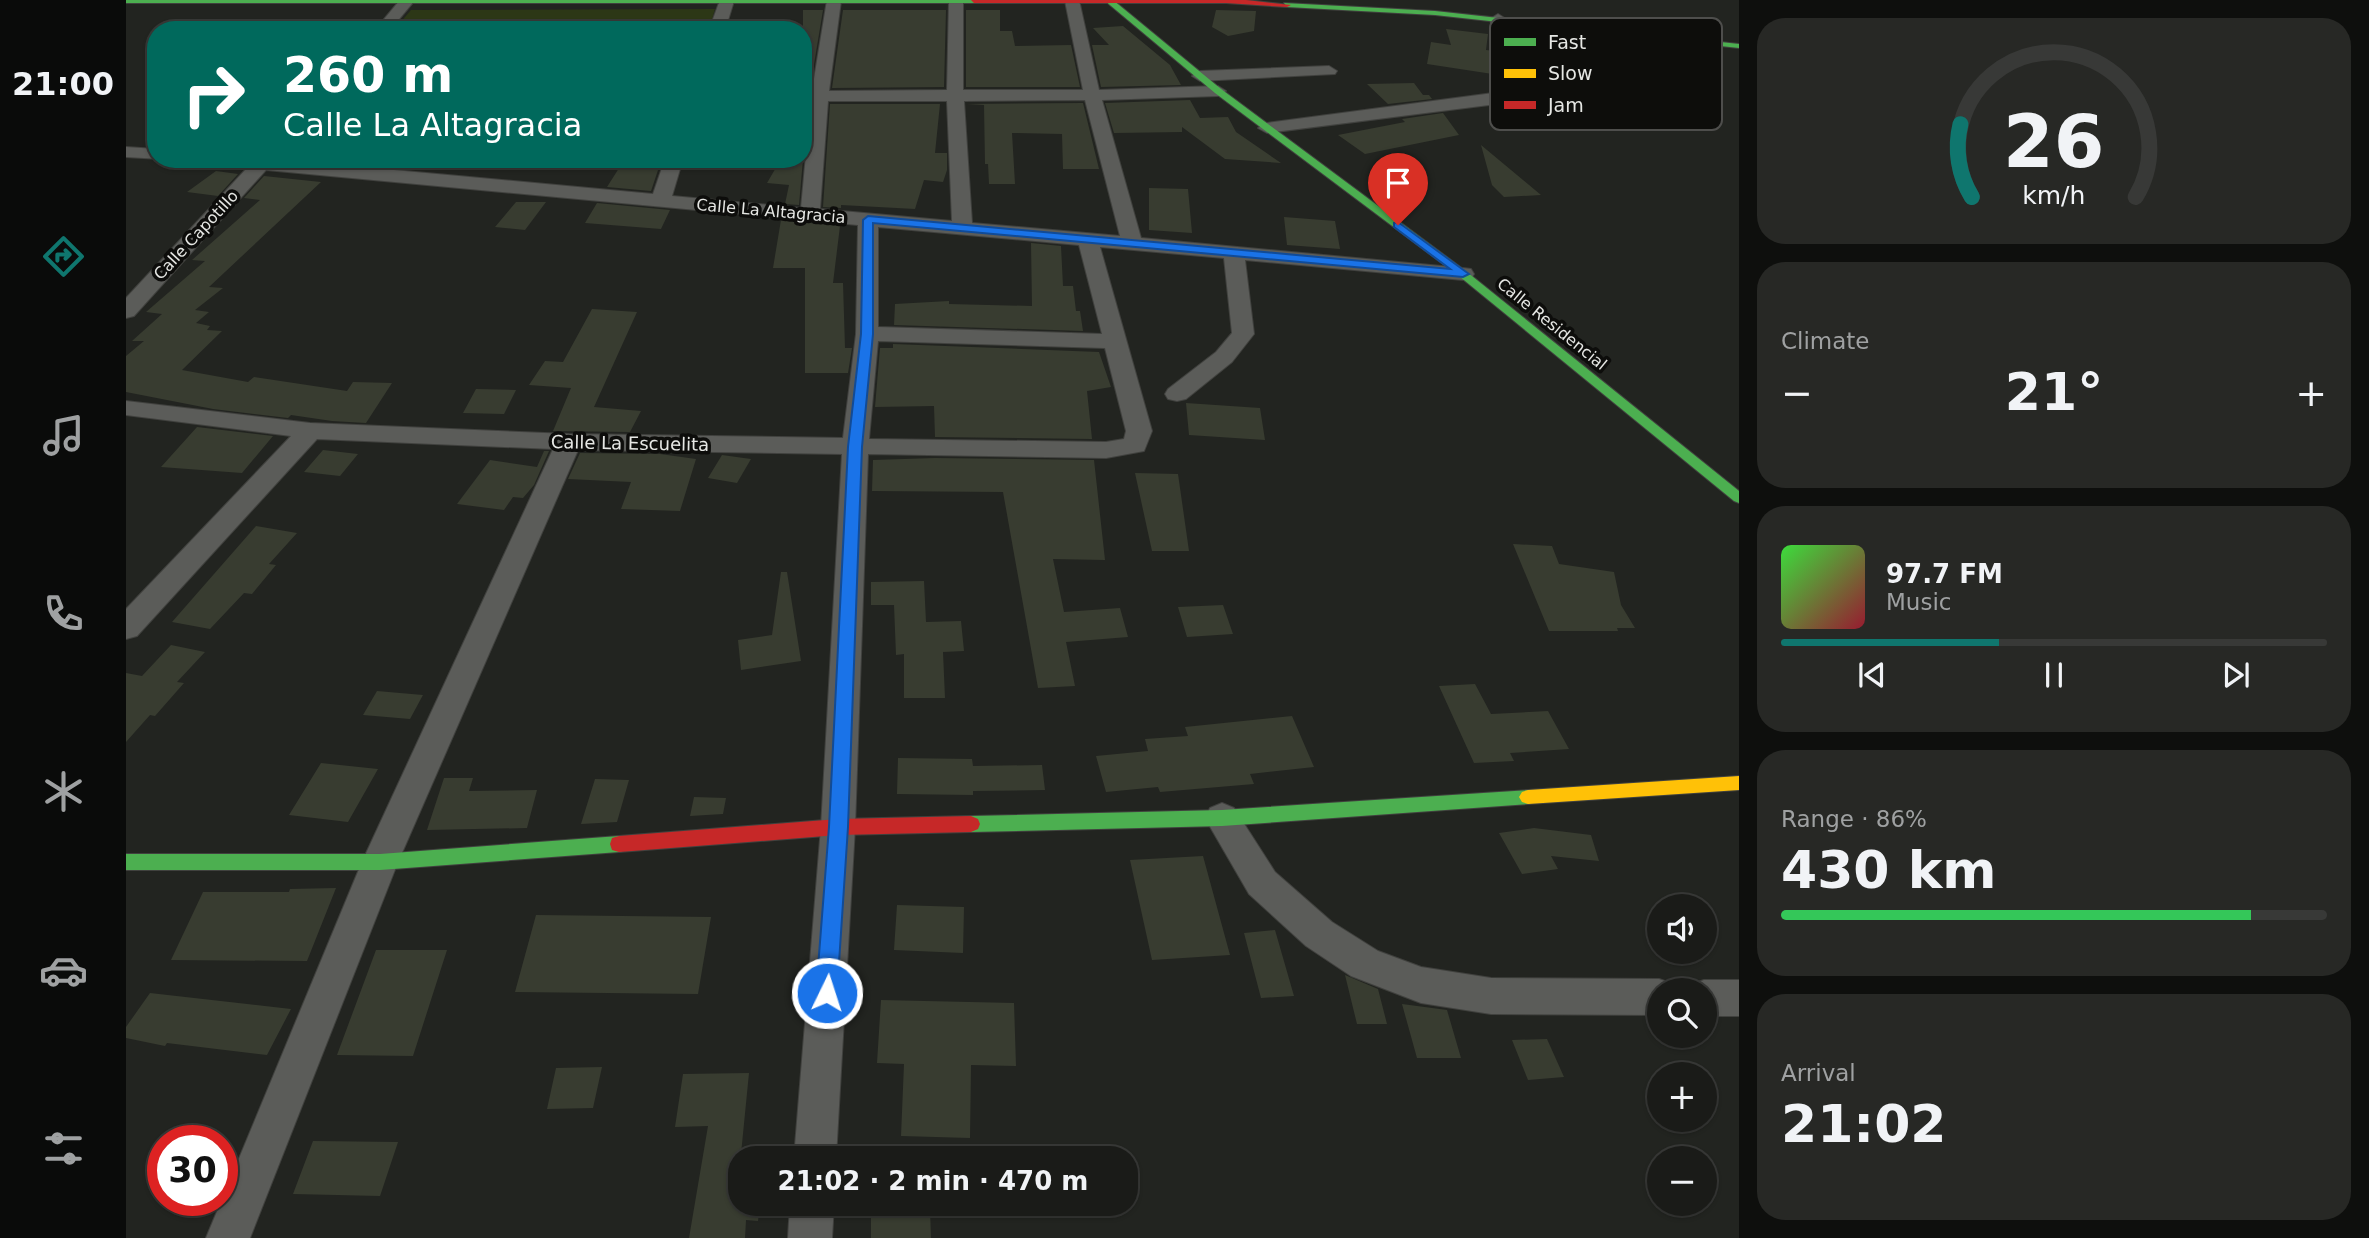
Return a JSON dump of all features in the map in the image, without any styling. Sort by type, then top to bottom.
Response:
[{"type":"street","name":"Calle Residencial","points":[[1108,0],[1218,91],[1463,274],[1739,498]]},
{"type":"street","points":[[126,1],[1226,1],[1435,12],[1490,18]]},
{"type":"street","points":[[390,21],[408,1]]},
{"type":"street","points":[[720,21],[727,1]]},
{"type":"street","points":[[834,1],[812,96],[1092,96],[1218,91]]},
{"type":"street","points":[[956,1],[955,96],[962,228]]},
{"type":"street","points":[[1072,1],[1092,96],[1132,243]]},
{"type":"street","points":[[1200,76],[1329,71]]},
{"type":"street","points":[[1267,128],[1490,100]]},
{"type":"street","points":[[126,152],[147,154]]},
{"type":"street","name":"Calle Capotillo","points":[[126,311],[258,168]]},
{"type":"street","name":"Calle La Altagracia","points":[[325,168],[1463,274]]},
{"type":"street","points":[[661,201],[671,168]]},
{"type":"street","points":[[810,214],[811,168]]},
{"type":"street","points":[[816,1146],[838,827],[855,447],[867,334],[868,220]]},
{"type":"street","points":[[867,334],[1116,341],[1088,240]]},
{"type":"street","points":[[1177,394],[1224,357],[1243,334],[1234,253]]},
{"type":"street","name":"Calle La Escuelita","points":[[126,408],[310,431],[569,442],[1106,450],[1135,444],[1139,430],[1116,341]]},
{"type":"street","points":[[126,628],[310,431]]},
{"type":"street","points":[[228,1238],[380,862],[569,442]]},
{"type":"street","points":[[126,862],[380,862],[838,827],[1222,818],[1739,783]]},
{"type":"street","points":[[1222,818],[1262,883],[1320,934],[1365,964],[1421,985],[1491,996],[1647,998]]},
{"type":"street","points":[[1717,998],[1739,998]]},
{"type":"street","points":[[810,1238],[811,1216]]},
{"type":"green space","points":[[715,9],[712,21],[402,21],[411,10]]},
{"type":"building","points":[[803,10],[823,10],[812,76],[812,21],[803,21]]},
{"type":"building","points":[[843,10],[946,10],[944,87],[832,88]]},
{"type":"building","points":[[966,10],[1000,10],[1000,31],[1012,31],[1015,46],[1071,45],[1080,87],[966,87]]},
{"type":"building","points":[[1216,10],[1256,11],[1254,31],[1228,36],[1212,27]]},
{"type":"building","points":[[1123,26],[1170,65],[1181,85],[1101,87],[1092,45],[1109,45],[1093,28]]},
{"type":"building","points":[[1446,29],[1488,34],[1486,50],[1490,50],[1490,74],[1427,64],[1431,42],[1451,45]]},
{"type":"building","points":[[1414,83],[1423,95],[1429,95],[1432,99],[1388,104],[1367,84]]},
{"type":"building","points":[[1190,100],[1200,118],[1228,117],[1236,132],[1281,163],[1225,159],[1182,127],[1182,132],[1114,133],[1105,103]]},
{"type":"building","points":[[1083,103],[1099,169],[1063,169],[1062,134],[1012,133],[1015,184],[989,184],[988,164],[985,164],[984,105],[967,104]]},
{"type":"building","points":[[830,104],[940,104],[935,153],[947,153],[947,170],[943,182],[924,180],[915,209],[841,205],[841,208],[823,207]]},
{"type":"building","points":[[1443,113],[1459,135],[1365,154],[1338,135],[1405,122],[1402,119]]},
{"type":"building","points":[[1481,145],[1541,195],[1504,197],[1492,185]]},
{"type":"building","points":[[619,168],[659,168],[651,191],[607,187]]},
{"type":"building","points":[[776,168],[802,168],[799,205],[785,204],[789,185],[767,183]]},
{"type":"building","points":[[216,171],[238,174],[218,196],[187,192]]},
{"type":"building","points":[[264,176],[321,182],[209,287],[223,288],[195,310],[209,312],[196,323],[210,326],[207,330],[222,331],[182,370],[248,382],[254,377],[347,391],[353,382],[392,383],[366,423],[291,415],[288,418],[213,409],[126,392],[126,356],[144,341],[132,341],[162,314],[146,312],[205,261],[192,260],[260,200],[244,198]]},
{"type":"building","points":[[1149,188],[1188,189],[1192,233],[1149,230]]},
{"type":"building","points":[[516,202],[546,202],[525,230],[495,227]]},
{"type":"building","points":[[597,203],[670,210],[661,229],[585,223]]},
{"type":"building","points":[[1284,217],[1335,221],[1340,249],[1287,245]]},
{"type":"building","points":[[781,220],[840,226],[833,283],[843,283],[845,348],[852,348],[848,373],[805,373],[805,268],[773,268]]},
{"type":"building","points":[[1031,243],[1061,246],[1063,286],[1073,286],[1076,311],[1080,311],[1083,331],[894,325],[895,304],[949,301],[949,304],[1032,306]]},
{"type":"building","points":[[592,309],[637,312],[594,407],[641,411],[630,432],[553,431],[571,388],[529,385],[545,361],[563,362]]},
{"type":"building","points":[[893,344],[1099,352],[1111,387],[1087,391],[1092,439],[935,437],[934,406],[875,407],[880,348],[893,348]]},
{"type":"building","points":[[476,389],[516,390],[504,414],[463,413]]},
{"type":"building","points":[[1186,403],[1260,408],[1265,440],[1189,435]]},
{"type":"building","points":[[197,427],[273,436],[242,473],[161,467]]},
{"type":"building","points":[[323,450],[358,454],[340,476],[304,472]]},
{"type":"building","points":[[544,451],[549,451],[534,485],[523,498],[513,497],[504,510],[457,504],[490,460],[537,467]]},
{"type":"building","points":[[580,453],[660,454],[696,459],[680,511],[621,509],[631,482],[568,479]]},
{"type":"building","points":[[722,455],[751,459],[737,483],[708,478]]},
{"type":"building","points":[[873,460],[1094,460],[1105,560],[1053,559],[1064,612],[1120,608],[1128,637],[1066,642],[1075,686],[1038,688],[1003,492],[872,491]]},
{"type":"building","points":[[1135,473],[1178,474],[1189,551],[1152,551]]},
{"type":"building","points":[[256,526],[297,533],[269,564],[276,565],[252,594],[244,593],[210,629],[172,622]]},
{"type":"building","points":[[1513,544],[1552,546],[1559,564],[1614,572],[1621,605],[1635,628],[1617,628],[1618,631],[1549,631]]},
{"type":"building","points":[[781,572],[787,572],[801,661],[741,670],[738,640],[772,635]]},
{"type":"building","points":[[924,581],[926,622],[961,621],[964,651],[943,652],[945,698],[904,698],[904,654],[896,655],[894,605],[871,605],[871,582]]},
{"type":"building","points":[[1223,605],[1233,634],[1187,637],[1178,607]]},
{"type":"building","points":[[171,645],[205,652],[177,682],[184,683],[155,716],[150,715],[126,742],[126,673],[142,676]]},
{"type":"building","points":[[1475,684],[1491,714],[1548,711],[1569,749],[1510,753],[1514,761],[1474,763],[1439,686]]},
{"type":"building","points":[[377,691],[423,695],[410,719],[363,715]]},
{"type":"building","points":[[1292,716],[1314,767],[1250,774],[1254,784],[1160,792],[1158,787],[1106,792],[1096,756],[1148,751],[1145,739],[1188,736],[1185,727]]},
{"type":"building","points":[[898,758],[972,759],[973,766],[1042,765],[1045,790],[973,791],[973,795],[897,794]]},
{"type":"building","points":[[321,763],[378,769],[348,822],[289,815]]},
{"type":"building","points":[[444,778],[473,778],[469,791],[537,790],[527,828],[427,830]]},
{"type":"building","points":[[595,779],[629,780],[617,822],[581,824]]},
{"type":"building","points":[[694,797],[726,798],[723,814],[690,816]]},
{"type":"building","points":[[1534,828],[1591,835],[1599,861],[1551,856],[1558,869],[1522,874],[1499,833]]},
{"type":"building","points":[[1203,856],[1230,955],[1152,960],[1130,860]]},
{"type":"building","points":[[336,888],[307,961],[171,960],[203,892],[289,892],[290,889]]},
{"type":"building","points":[[897,905],[964,907],[963,953],[894,950]]},
{"type":"building","points":[[536,915],[711,917],[698,994],[515,992]]},
{"type":"building","points":[[1275,930],[1294,996],[1261,998],[1244,933]]},
{"type":"building","points":[[376,950],[447,950],[413,1056],[337,1055]]},
{"type":"building","points":[[1345,975],[1378,989],[1387,1024],[1357,1024]]},
{"type":"building","points":[[150,993],[291,1009],[267,1055],[167,1043],[165,1046],[126,1038],[126,1027]]},
{"type":"building","points":[[881,1000],[1014,1003],[1016,1066],[971,1065],[970,1138],[901,1136],[904,1064],[877,1063]]},
{"type":"building","points":[[1402,1004],[1447,1010],[1461,1058],[1417,1058]]},
{"type":"building","points":[[1547,1039],[1564,1077],[1528,1080],[1512,1040]]},
{"type":"building","points":[[602,1067],[593,1108],[547,1109],[556,1068]]},
{"type":"building","points":[[749,1073],[742,1146],[728,1146],[728,1216],[759,1216],[758,1221],[746,1220],[745,1238],[689,1238],[708,1126],[675,1127],[683,1074]]},
{"type":"building","points":[[313,1141],[398,1142],[380,1196],[293,1194]]},
{"type":"building","points":[[871,1216],[930,1216],[931,1238],[871,1238]]},
{"type":"traffic: fast","points":[[1108,0],[1218,91],[1463,274],[1739,498]]},
{"type":"traffic: fast","points":[[126,1],[974,1]]},
{"type":"traffic: fast","points":[[1287,5],[1435,13],[1490,19]]},
{"type":"traffic: fast","points":[[1722,44],[1739,46]]},
{"type":"traffic: fast","points":[[971,824],[1222,818],[1528,797]]},
{"type":"traffic: fast","points":[[126,862],[380,862],[619,844]]},
{"type":"traffic: slow","points":[[1528,797],[1739,783]]},
{"type":"traffic: jam","points":[[974,1],[1226,1],[1287,5]]},
{"type":"traffic: jam","points":[[619,844],[838,827],[971,824]]},
{"type":"route","points":[[827,993],[838,827],[855,447],[867,334],[868,220],[1463,274],[1398,225]]}]
